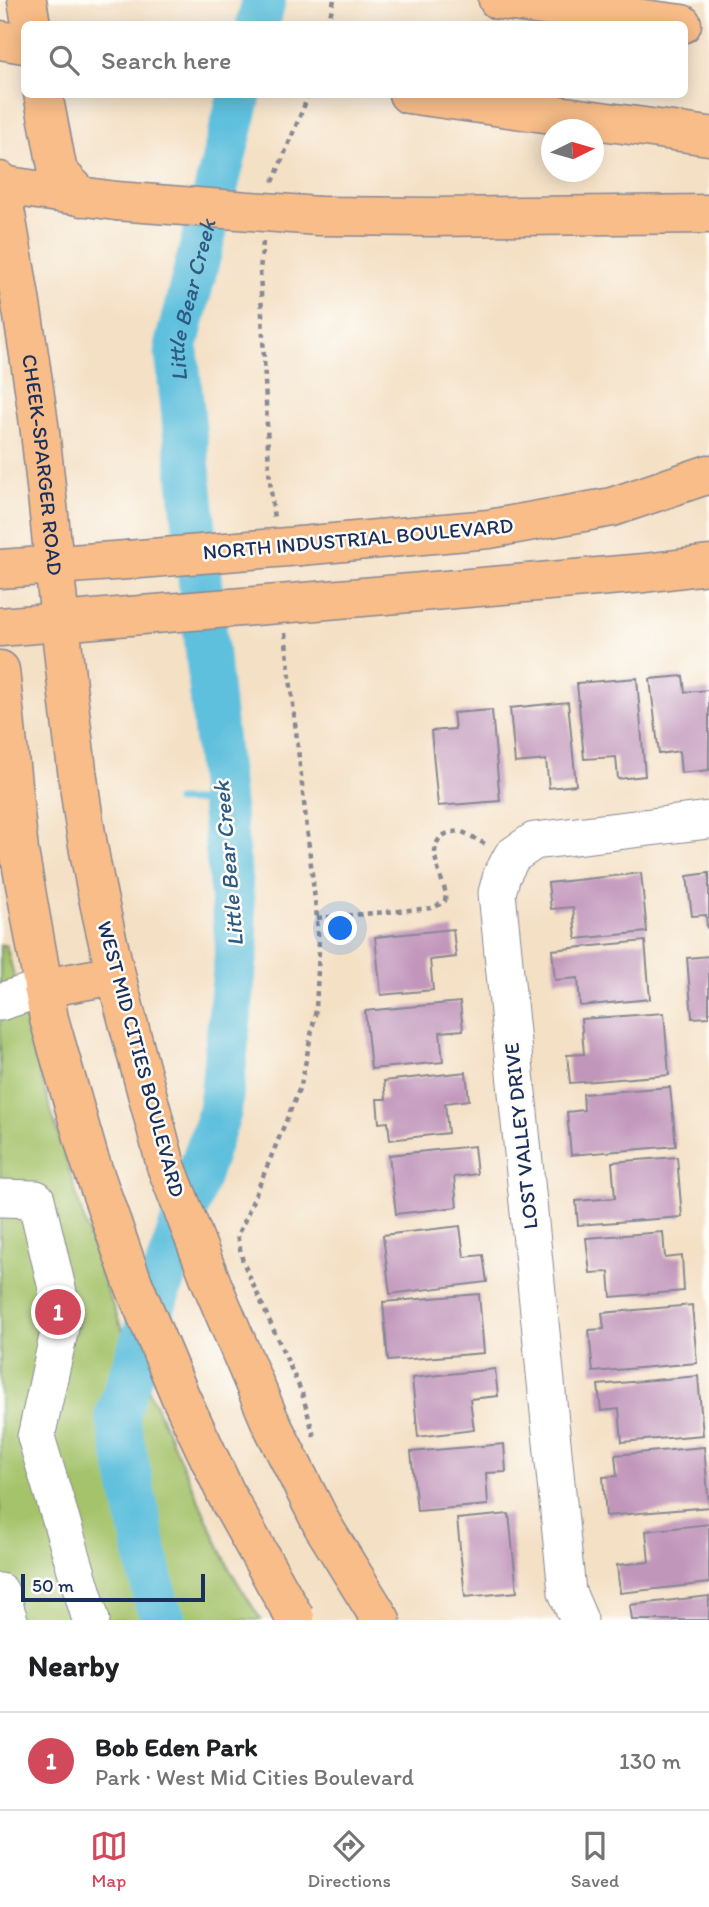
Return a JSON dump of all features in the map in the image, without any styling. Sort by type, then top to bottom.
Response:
[{"type":"main road","points":[[27,0],[30,21]]},
{"type":"main road","points":[[498,0],[653,21]]},
{"type":"main road","points":[[688,26],[709,28]]},
{"type":"main road","points":[[0,40],[21,44]]},
{"type":"main road","points":[[44,98],[58,172],[99,199]]},
{"type":"main road","points":[[437,98],[709,136]]},
{"type":"main road","points":[[0,184],[99,199],[318,216],[709,214]]},
{"type":"main road","name":"CHEEK-SPARGER ROAD","points":[[0,184],[29,351],[60,623]]},
{"type":"main road","name":"NORTH INDUSTRIAL BOULEVARD","points":[[0,569],[127,560],[287,536],[489,529],[612,507],[709,474]]},
{"type":"main road","points":[[0,628],[129,616],[294,612],[709,565]]},
{"type":"main road","name":"WEST MID CITIES BOULEVARD","points":[[60,623],[84,823],[116,975],[166,1166],[270,1421],[323,1526],[381,1620]]},
{"type":"main road","points":[[0,670],[19,851],[49,1019],[89,1158],[133,1283],[181,1398],[230,1502],[295,1619]]},
{"type":"main road","points":[[44,988],[116,975]]},
{"type":"street","points":[[512,856],[534,841],[709,820]]},
{"type":"street","name":"LOST VALLEY DRIVE","points":[[512,856],[502,875],[497,893],[567,1592],[579,1620]]},
{"type":"street","points":[[0,1002],[44,988]]},
{"type":"street","points":[[0,1198],[36,1199],[63,1314],[36,1437],[91,1620]]},
{"type":"street","points":[[0,1591],[9,1620]]},
{"type":"path","points":[[329,21],[334,0]]},
{"type":"path","points":[[268,193],[307,98]]},
{"type":"path","points":[[264,232],[260,270],[269,470],[287,536]]},
{"type":"path","points":[[294,612],[289,678],[317,918],[319,950],[316,1010],[301,1085],[237,1236],[243,1262],[302,1393],[314,1435],[311,1448]]},
{"type":"path","points":[[317,918],[433,908],[440,905],[445,901],[446,895],[435,855],[436,845],[440,838],[448,833],[459,831],[512,856]]},
{"type":"green space","points":[[0,945],[6,945],[36,1061],[101,1276],[130,1349],[230,1570],[261,1620],[0,1620]]},
{"type":"building","points":[[683,676],[685,692],[709,690],[709,770],[681,773],[679,751],[659,754],[650,679]]},
{"type":"building","points":[[637,678],[645,776],[618,779],[616,757],[584,759],[577,683]]},
{"type":"building","points":[[568,702],[576,785],[549,788],[546,760],[515,763],[510,708]]},
{"type":"building","points":[[492,710],[500,801],[438,806],[431,731],[455,729],[453,713]]},
{"type":"building","points":[[641,873],[647,932],[576,939],[573,907],[551,909],[548,883]]},
{"type":"building","points":[[709,873],[707,928],[706,915],[692,916],[687,876]]},
{"type":"building","points":[[453,929],[456,957],[430,960],[433,990],[381,995],[375,937]]},
{"type":"building","points":[[645,941],[650,999],[580,1006],[578,978],[555,980],[552,950]]},
{"type":"building","points":[[709,956],[709,1017],[692,1018],[687,958]]},
{"type":"building","points":[[460,1002],[463,1030],[440,1032],[443,1062],[371,1069],[365,1011]]},
{"type":"building","points":[[664,1013],[669,1075],[570,1083],[567,1055],[584,1054],[581,1019]]},
{"type":"building","points":[[466,1072],[469,1100],[445,1103],[448,1133],[390,1140],[388,1122],[379,1123],[377,1099],[386,1099],[384,1081]]},
{"type":"building","points":[[670,1087],[676,1146],[571,1155],[567,1112],[584,1110],[583,1094]]},
{"type":"building","points":[[474,1146],[477,1174],[454,1177],[457,1207],[396,1214],[389,1155]]},
{"type":"building","points":[[677,1157],[682,1217],[578,1225],[576,1201],[615,1198],[612,1162]]},
{"type":"building","points":[[460,1226],[464,1257],[483,1255],[487,1282],[390,1294],[383,1235]]},
{"type":"building","points":[[663,1232],[665,1258],[682,1256],[684,1291],[611,1297],[609,1272],[590,1273],[586,1238]]},
{"type":"building","points":[[479,1294],[484,1353],[388,1361],[383,1302]]},
{"type":"building","points":[[692,1305],[697,1363],[593,1372],[589,1330],[604,1329],[602,1313]]},
{"type":"building","points":[[495,1369],[498,1396],[470,1399],[474,1430],[418,1437],[412,1378]]},
{"type":"building","points":[[698,1376],[703,1435],[622,1442],[619,1409],[601,1411],[598,1385]]},
{"type":"building","points":[[504,1444],[506,1472],[486,1473],[488,1505],[417,1511],[411,1452]]},
{"type":"building","points":[[704,1447],[709,1507],[606,1516],[603,1477],[617,1476],[615,1455]]},
{"type":"building","points":[[509,1514],[517,1592],[465,1597],[457,1519]]},
{"type":"building","points":[[709,1524],[709,1583],[620,1593],[617,1565],[649,1562],[646,1531]]},
{"type":"building","points":[[709,1596],[709,1620],[632,1620],[630,1605]]},
{"type":"waterway","name":"Little Bear Creek","points":[[259,21],[264,0]]},
{"type":"waterway","name":"Little Bear Creek","points":[[164,1620],[156,1601],[117,1415],[220,1111],[237,946],[176,346],[239,98]]},
{"type":"waterway","points":[[177,801],[222,801]]},
{"type":"place","name":"Bob Eden Park","points":[[58,1312]]}]
